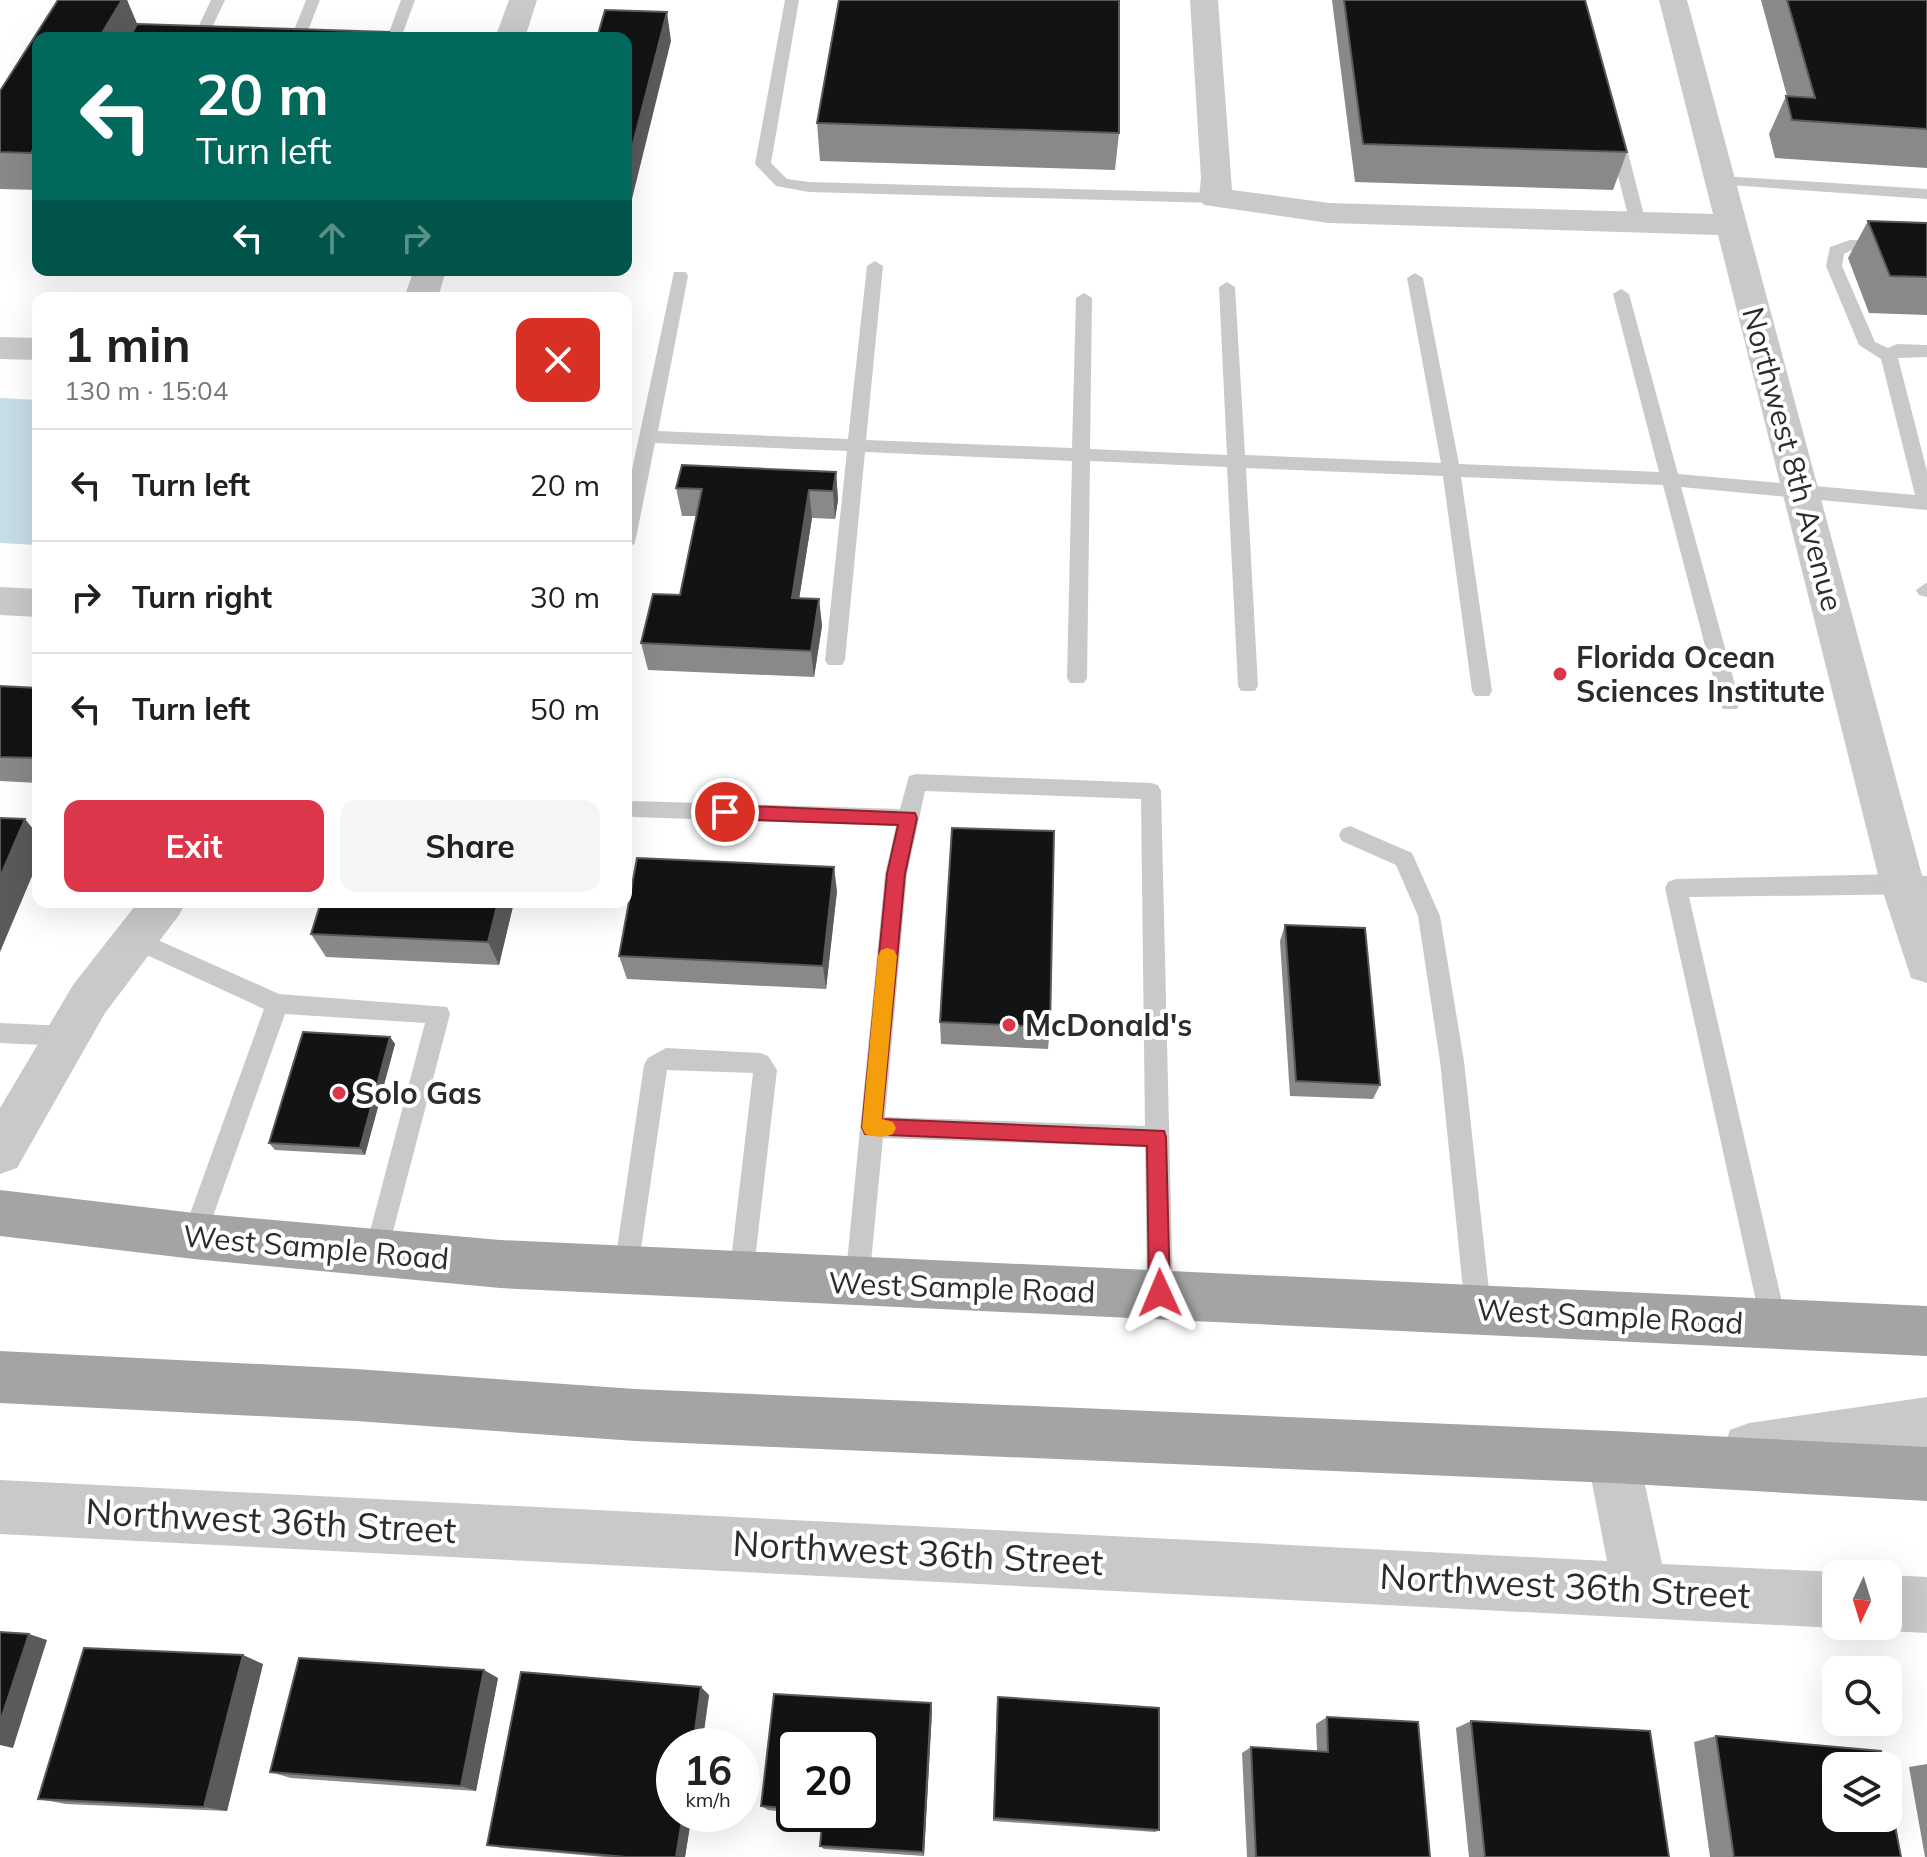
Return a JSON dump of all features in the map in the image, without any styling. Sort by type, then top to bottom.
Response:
[{"type":"main road","name":"West Sample Road","points":[[0,1213],[194,1236],[500,1264],[1927,1331]]},
{"type":"main road","points":[[0,1377],[356,1395],[635,1415],[1613,1457],[1927,1474]]},
{"type":"street","points":[[512,32],[523,0]]},
{"type":"street","points":[[1204,0],[1217,178],[1215,198],[1329,213],[1732,225]]},
{"type":"street","name":"Northwest 8th Avenue","points":[[1673,0],[1802,492],[1915,884],[1927,964]]},
{"type":"street","points":[[0,348],[32,349]]},
{"type":"street","points":[[0,601],[32,603]]},
{"type":"street","points":[[0,1152],[67,1036],[133,938],[159,908]]},
{"type":"street","points":[[1668,1461],[1927,1423]]},
{"type":"street","points":[[1613,1457],[1640,1589]]},
{"type":"street","name":"Northwest 36th Street","points":[[0,1507],[1822,1599]]},
{"type":"street","points":[[1902,1604],[1927,1605]]},
{"type":"lane","points":[[203,32],[218,0]]},
{"type":"lane","points":[[300,32],[313,0]]},
{"type":"lane","points":[[396,32],[408,0]]},
{"type":"lane","points":[[792,0],[763,164],[782,183],[809,187],[1215,198]]},
{"type":"lane","points":[[1611,119],[1638,223]]},
{"type":"lane","points":[[1721,181],[1927,194]]},
{"type":"lane","points":[[648,437],[1668,479],[1926,503],[1889,356],[1868,345],[1834,266],[1836,251],[1850,245],[1927,247]]},
{"type":"lane","points":[[835,660],[875,266]]},
{"type":"lane","points":[[632,514],[680,276]]},
{"type":"lane","points":[[1415,278],[1451,470],[1482,691]]},
{"type":"lane","points":[[1227,287],[1248,686]]},
{"type":"lane","points":[[1621,294],[1730,703]]},
{"type":"lane","points":[[1077,678],[1084,298]]},
{"type":"lane","points":[[1889,356],[1897,350],[1927,351]]},
{"type":"lane","points":[[1906,423],[1927,424]]},
{"type":"lane","points":[[857,1283],[896,874],[916,782],[1151,791],[1160,1293]]},
{"type":"lane","points":[[634,809],[908,818]]},
{"type":"lane","points":[[1350,835],[1404,859],[1429,916],[1452,1061],[1478,1309]]},
{"type":"lane","points":[[1774,1324],[1676,888],[1915,884]]},
{"type":"lane","points":[[133,938],[277,1004],[439,1014],[376,1254]]},
{"type":"lane","points":[[194,1236],[277,1004]]},
{"type":"lane","points":[[0,1033],[67,1036]]},
{"type":"lane","points":[[626,1269],[656,1065],[666,1058],[760,1063],[765,1070],[741,1277]]},
{"type":"lane","points":[[872,1127],[1157,1137]]},
{"type":"water","points":[[0,398],[32,400],[32,545],[0,543]]},
{"type":"building","points":[[58,0],[122,0],[103,32],[38,32]]},
{"type":"building","points":[[839,0],[1119,0],[1119,133],[817,123]]},
{"type":"building","points":[[1344,0],[1585,0],[1627,152],[1363,144]]},
{"type":"building","points":[[1787,0],[1927,0],[1927,129],[1792,120],[1786,96],[1815,98]]},
{"type":"building","points":[[605,10],[667,12],[632,148],[632,32],[599,32]]},
{"type":"building","points":[[137,24],[389,32],[132,32]]},
{"type":"building","points":[[32,41],[31,153],[0,152],[0,91]]},
{"type":"building","points":[[1868,221],[1927,223],[1927,277],[1890,276]]},
{"type":"building","points":[[682,465],[836,472],[833,491],[809,490],[792,598],[819,599],[811,651],[641,643],[653,594],[680,595],[702,489],[676,488]]},
{"type":"building","points":[[0,686],[32,688],[32,758],[0,757]]},
{"type":"building","points":[[0,818],[25,819],[0,877]]},
{"type":"building","points":[[952,828],[1054,831],[1050,1027],[940,1022]]},
{"type":"building","points":[[637,858],[834,867],[823,966],[619,956],[628,908],[632,908]]},
{"type":"building","points":[[319,908],[496,908],[488,942],[311,934]]},
{"type":"building","points":[[1285,925],[1365,928],[1380,1085],[1296,1081]]},
{"type":"building","points":[[303,1032],[390,1037],[360,1148],[269,1143]]},
{"type":"building","points":[[0,1632],[29,1634],[0,1722]]},
{"type":"building","points":[[84,1648],[243,1655],[204,1807],[38,1799]]},
{"type":"building","points":[[299,1658],[484,1670],[461,1786],[270,1772]]},
{"type":"building","points":[[521,1672],[701,1687],[695,1728],[656,1728],[656,1832],[680,1832],[676,1857],[627,1857],[487,1845]]},
{"type":"building","points":[[774,1694],[931,1703],[923,1852],[820,1846],[821,1832],[880,1832],[880,1728],[776,1728],[776,1807],[761,1806]]},
{"type":"building","points":[[998,1697],[1159,1708],[1159,1830],[994,1818]]},
{"type":"building","points":[[1327,1717],[1418,1722],[1430,1857],[1256,1857],[1251,1747],[1328,1752]]},
{"type":"building","points":[[1471,1721],[1650,1731],[1669,1857],[1485,1857]]},
{"type":"building","points":[[1716,1736],[1881,1751],[1822,1752],[1822,1832],[1896,1832],[1901,1857],[1734,1857]]},
{"type":"slow traffic","points":[[887,956],[872,1127],[887,1128]]},
{"type":"place","name":"Florida Ocean Sciences Institute","points":[[1560,674]]},
{"type":"place","name":"McDonald's","points":[[1009,1025]]},
{"type":"place","name":"Solo Gas","points":[[339,1093]]},
{"type":"route","points":[[725,812],[908,818],[896,874],[872,1127],[1157,1137],[1160,1293]]}]
